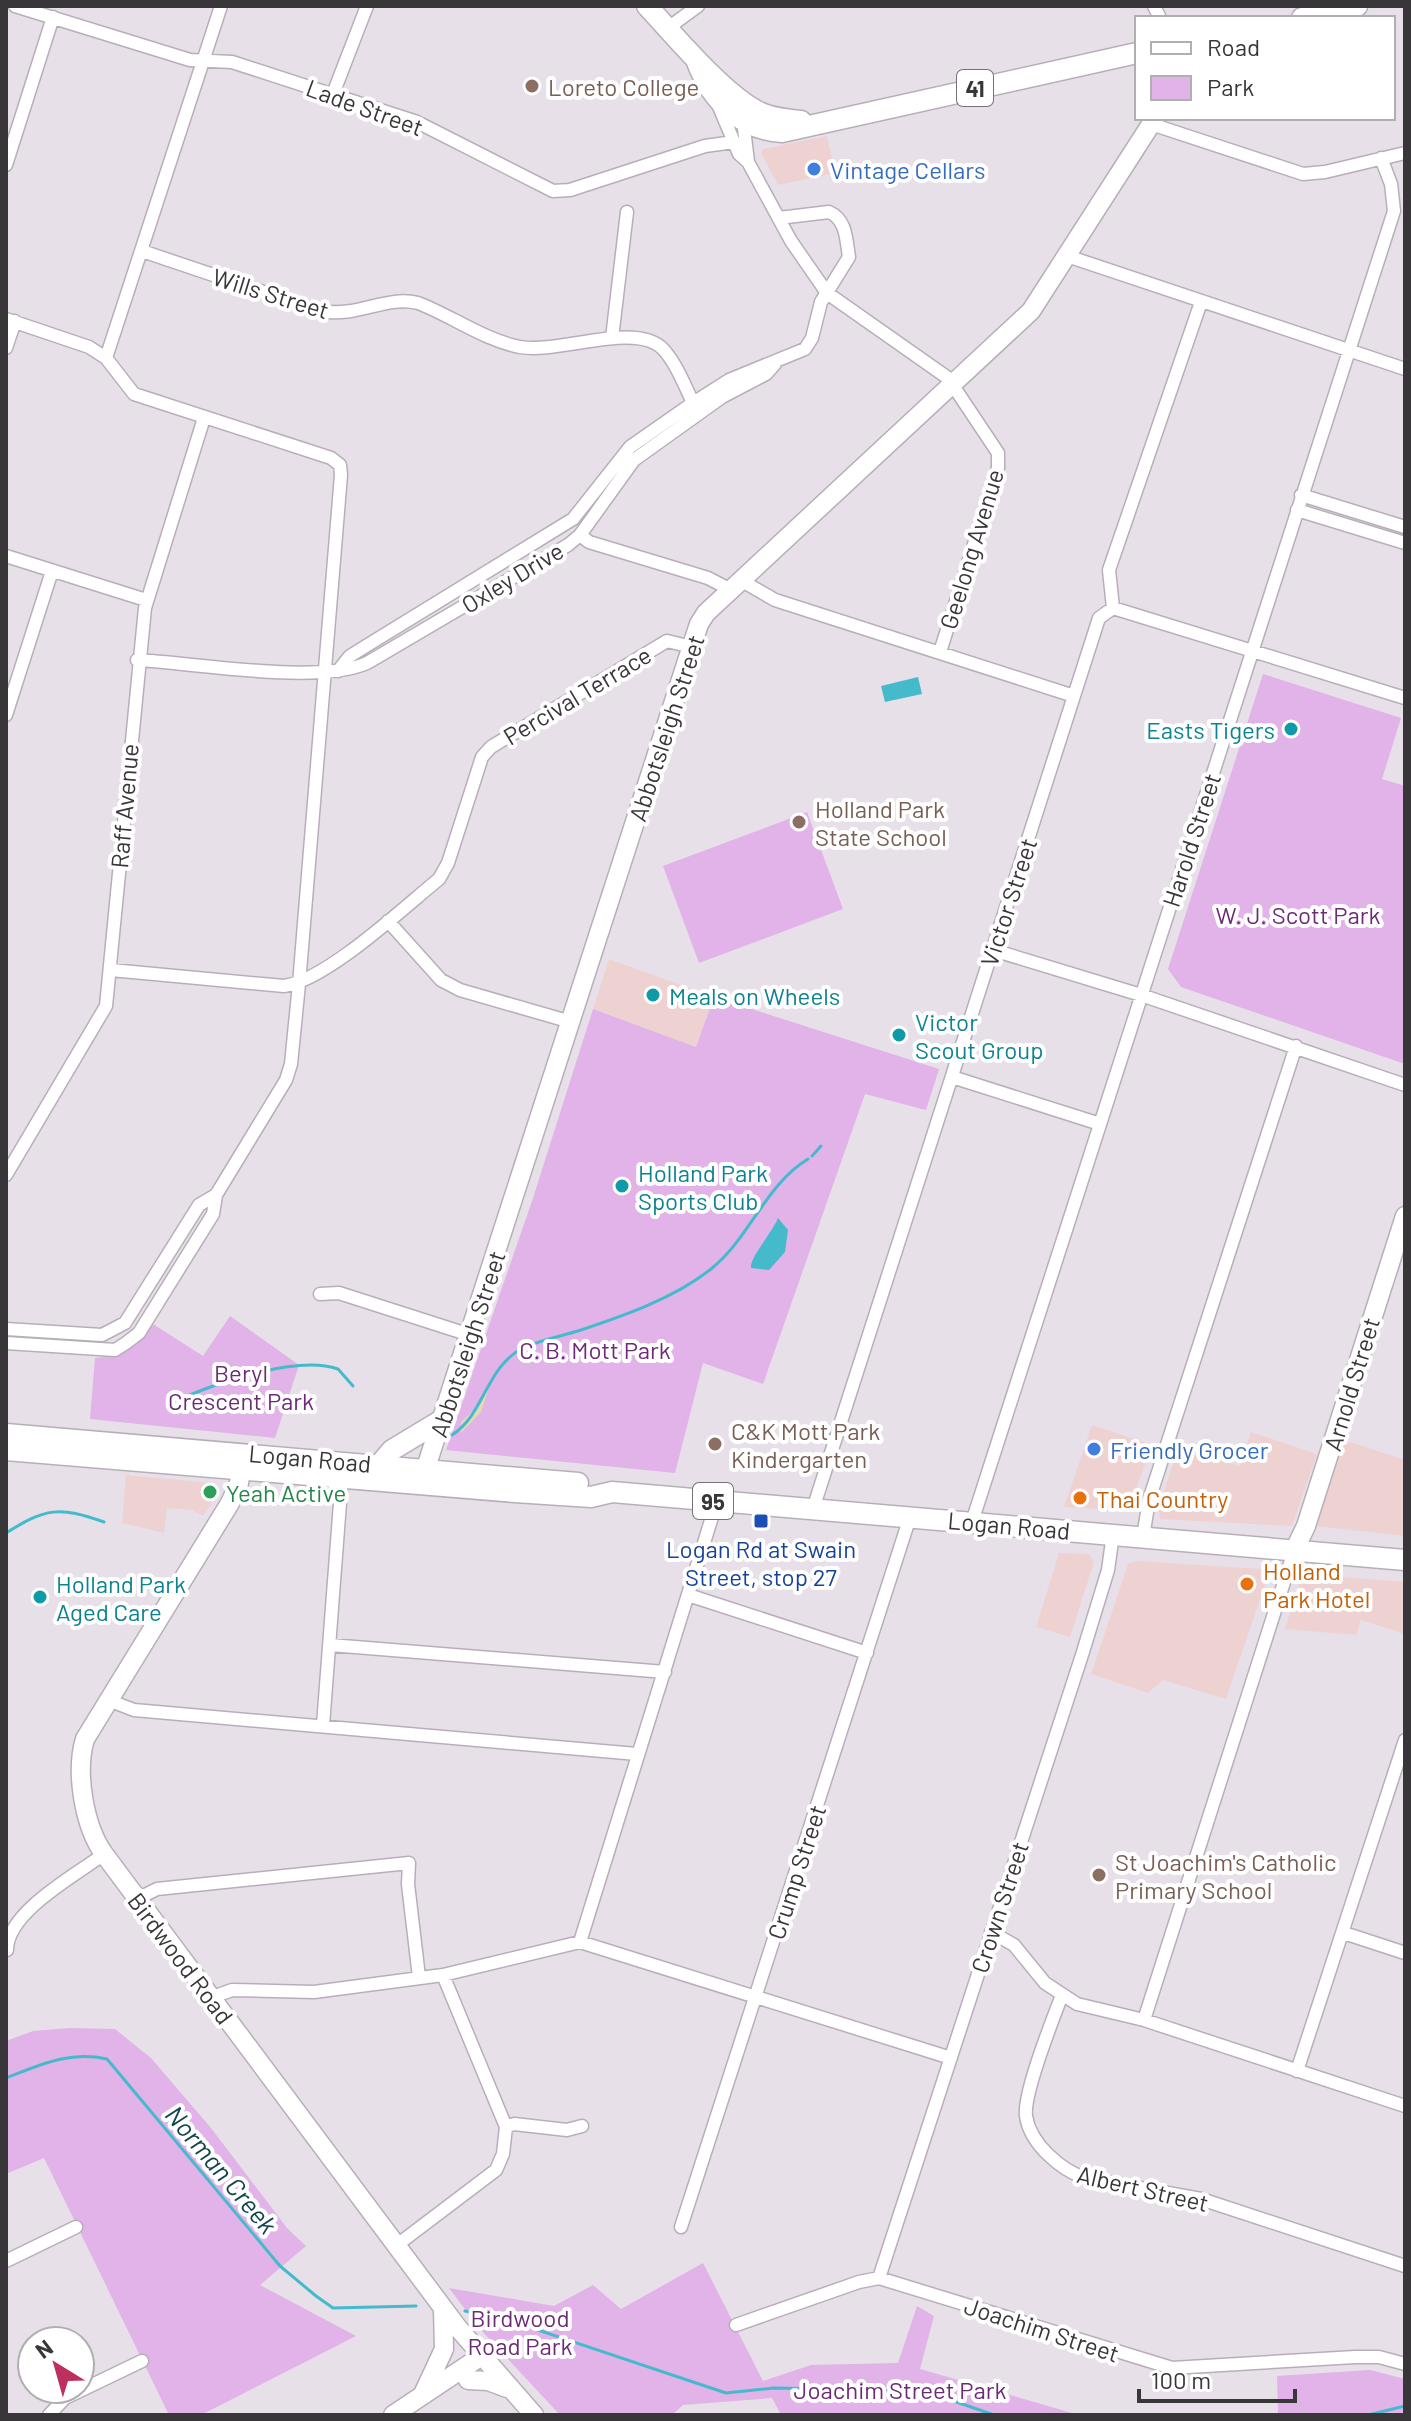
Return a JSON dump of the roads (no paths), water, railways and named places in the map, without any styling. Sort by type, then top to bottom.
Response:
[{"type":"main road","name":"41","points":[[647,6],[697,62],[741,101],[767,116],[813,122]]},
{"type":"main road","points":[[1310,16],[1348,7]]},
{"type":"main road","name":"41","points":[[697,62],[738,134],[782,132],[813,122],[1135,53]]},
{"type":"main road","points":[[380,1464],[392,1450],[440,1421]]},
{"type":"main road","name":"Logan Road","points":[[6,1434],[242,1461],[342,1477],[423,1476],[593,1484],[612,1492],[1405,1560]]},
{"type":"main road","name":"Logan Road","points":[[6,1450],[380,1464],[423,1476]]},
{"type":"street","name":"Lade Street","points":[[15,6],[188,60],[226,60],[417,122],[553,191],[570,190],[738,134]]},
{"type":"street","points":[[106,358],[221,6]]},
{"type":"street","points":[[333,94],[367,6]]},
{"type":"street","points":[[668,28],[698,6]]},
{"type":"street","points":[[6,165],[53,17]]},
{"type":"street","name":"Geelong Avenue","points":[[741,101],[738,134],[748,162],[827,293],[931,365],[954,386],[990,436],[998,453],[998,468],[940,652]]},
{"type":"street","points":[[1153,121],[1303,174],[1405,153]]},
{"type":"street","name":"Abbotsleigh Street","points":[[423,1476],[692,647],[706,613],[954,386],[1031,311],[1153,121]]},
{"type":"street","name":"Harold Street","points":[[972,1522],[1394,211],[1391,184],[1381,158]]},
{"type":"street","points":[[612,338],[627,212]]},
{"type":"street","name":"Oxley Drive","points":[[331,672],[350,656],[573,519],[630,447],[693,403],[729,380],[775,364],[805,349],[812,338],[827,293],[849,257],[841,221],[829,212],[779,218]]},
{"type":"street","name":"Wills Street","points":[[142,251],[320,311],[341,315],[407,300],[500,342],[521,347],[572,346],[627,336],[650,341],[663,350],[693,403]]},
{"type":"street","points":[[1067,256],[1405,369]]},
{"type":"street","points":[[1201,302],[1109,570],[1113,608],[1405,698]]},
{"type":"street","points":[[6,348],[10,320],[89,347],[106,358],[134,394],[331,458],[340,465],[331,672],[286,1080],[216,1195],[213,1214],[139,1333],[115,1350],[6,1343]]},
{"type":"street","name":"Oxley Drive","points":[[137,660],[331,672],[367,663],[580,535],[634,460],[722,397],[766,374],[775,364]]},
{"type":"street","name":"Raff Avenue","points":[[6,1175],[96,1028],[106,1006],[137,660],[146,600],[204,418]]},
{"type":"street","points":[[1301,495],[1405,527]]},
{"type":"street","points":[[1297,510],[1405,543]]},
{"type":"street","points":[[580,535],[589,542],[736,585],[1074,696]]},
{"type":"street","points":[[6,556],[146,600]]},
{"type":"street","points":[[6,715],[52,571]]},
{"type":"street","name":"Victor Street","points":[[813,1509],[1099,618],[1113,608]]},
{"type":"street","name":"Percival Terrace","points":[[299,984],[388,921],[439,879],[448,863],[482,757],[491,747],[667,641],[692,647]]},
{"type":"street","points":[[388,921],[441,980],[460,990],[571,1022]]},
{"type":"street","points":[[993,950],[1141,995],[1405,1085]]},
{"type":"street","points":[[111,970],[284,986],[299,984]]},
{"type":"street","points":[[1143,1537],[1149,1500],[1296,1046]]},
{"type":"street","points":[[952,1077],[1100,1124]]},
{"type":"street","points":[[6,1329],[102,1335],[112,1332],[125,1323],[199,1205],[216,1195]]},
{"type":"street","name":"Arnold Street","points":[[1294,1551],[1315,1499],[1405,1216]]},
{"type":"street","points":[[320,1294],[339,1293],[470,1335]]},
{"type":"street","name":"Birdwood Road","points":[[242,1461],[230,1503],[85,1739],[80,1761],[92,1829],[104,1854],[397,2245],[448,2319],[534,2415]]},
{"type":"street","points":[[323,1725],[342,1477]]},
{"type":"street","points":[[580,1942],[717,1501]]},
{"type":"street","name":"Crump Street","points":[[681,2227],[910,1517]]},
{"type":"street","name":"Crown Street","points":[[879,2278],[1108,1570],[1113,1534]]},
{"type":"street","points":[[1144,2020],[1294,1551]]},
{"type":"street","points":[[688,1595],[867,1653]]},
{"type":"street","points":[[330,1645],[665,1672]]},
{"type":"street","points":[[108,1700],[134,1710],[637,1754]]},
{"type":"street","points":[[1297,2071],[1405,1740]]},
{"type":"street","points":[[7,1950],[10,1935],[22,1916],[104,1854]]},
{"type":"street","points":[[137,1899],[157,1889],[409,1863],[408,1884],[419,1977]]},
{"type":"street","points":[[991,1932],[1014,1945],[1045,1983],[1077,2004],[1144,2020],[1405,2106]]},
{"type":"street","points":[[1344,1933],[1405,1953]]},
{"type":"street","points":[[210,1998],[232,1990],[314,1992],[443,1975],[580,1942],[756,2000],[951,2058]]},
{"type":"street","points":[[397,2245],[496,2170],[503,2154],[506,2127],[443,1975]]},
{"type":"street","name":"Albert Street","points":[[1062,1995],[1028,2095],[1026,2117],[1056,2163],[1068,2172],[1085,2178],[1201,2199],[1405,2266]]},
{"type":"street","points":[[506,2127],[514,2124],[567,2130],[582,2126]]},
{"type":"street","points":[[6,2261],[76,2227]]},
{"type":"street","points":[[736,2325],[879,2278]]},
{"type":"street","name":"Joachim Street","points":[[879,2278],[1172,2368],[1367,2357],[1405,2364]]},
{"type":"street","points":[[416,2401],[443,2354],[448,2319]]},
{"type":"street","points":[[49,2415],[65,2398],[142,2361]]},
{"type":"street","points":[[416,2401],[426,2403],[468,2380],[484,2361]]},
{"type":"street","points":[[393,2415],[484,2361]]},
{"type":"street","points":[[468,2380],[488,2381],[511,2390]]},
{"type":"water","points":[[918,677],[922,694],[885,702],[881,686]]},
{"type":"water","points":[[778,1218],[788,1230],[785,1252],[769,1270],[751,1268],[754,1258]]},
{"type":"waterway","points":[[812,1156],[821,1146]]},
{"type":"waterway","points":[[452,1435],[472,1415],[493,1377],[512,1355],[525,1347],[647,1306],[711,1269],[737,1242],[780,1183],[808,1159]]},
{"type":"waterway","points":[[185,1397],[240,1377],[303,1365],[338,1369],[353,1386]]},
{"type":"waterway","points":[[6,1533],[32,1518],[53,1512],[75,1513],[104,1522]]},
{"type":"waterway","name":"Norman Creek","points":[[6,2078],[68,2058],[107,2059],[280,2266],[316,2296],[333,2308],[416,2306]]},
{"type":"waterway","name":"Norman Creek","points":[[465,2311],[505,2319],[726,2393],[774,2388],[886,2390]]},
{"type":"waterway","name":"Norman Creek","points":[[908,2390],[925,2391],[994,2415]]},
{"type":"waterway","points":[[1368,2415],[1405,2406]]},
{"type":"place","name":"Loreto College","points":[[532,86]]},
{"type":"place","name":"Vintage Cellars","points":[[814,169]]},
{"type":"place","name":"Easts Tigers","points":[[1291,729]]},
{"type":"place","name":"Holland Park State School","points":[[799,822]]},
{"type":"place","name":"Meals on Wheels","points":[[653,995]]},
{"type":"place","name":"Victor Scout Group","points":[[899,1035]]},
{"type":"place","name":"Holland Park Sports Club","points":[[622,1186]]},
{"type":"place","name":"C&K Mott Park Kindergarten","points":[[715,1444]]},
{"type":"place","name":"Friendly Grocer","points":[[1094,1449]]},
{"type":"place","name":"Yeah Active","points":[[210,1492]]},
{"type":"place","name":"Thai Country","points":[[1080,1498]]},
{"type":"place","name":"Logan Rd at Swain Street, stop 27","points":[[761,1521]]},
{"type":"place","name":"Holland Park Hotel","points":[[1247,1584]]},
{"type":"place","name":"Holland Park Aged Care","points":[[40,1597]]},
{"type":"place","name":"St Joachim's Catholic Primary School","points":[[1099,1875]]},
{"type":"park label","name":"W. J. Scott Park","points":[[1298,914]]},
{"type":"park label","name":"C. B. Mott Park","points":[[595,1349]]},
{"type":"park label","name":"Beryl Crescent Park","points":[[241,1386]]},
{"type":"park label","name":"Birdwood Road Park","points":[[520,2331]]},
{"type":"park label","name":"Joachim Street Park","points":[[900,2389]]}]
